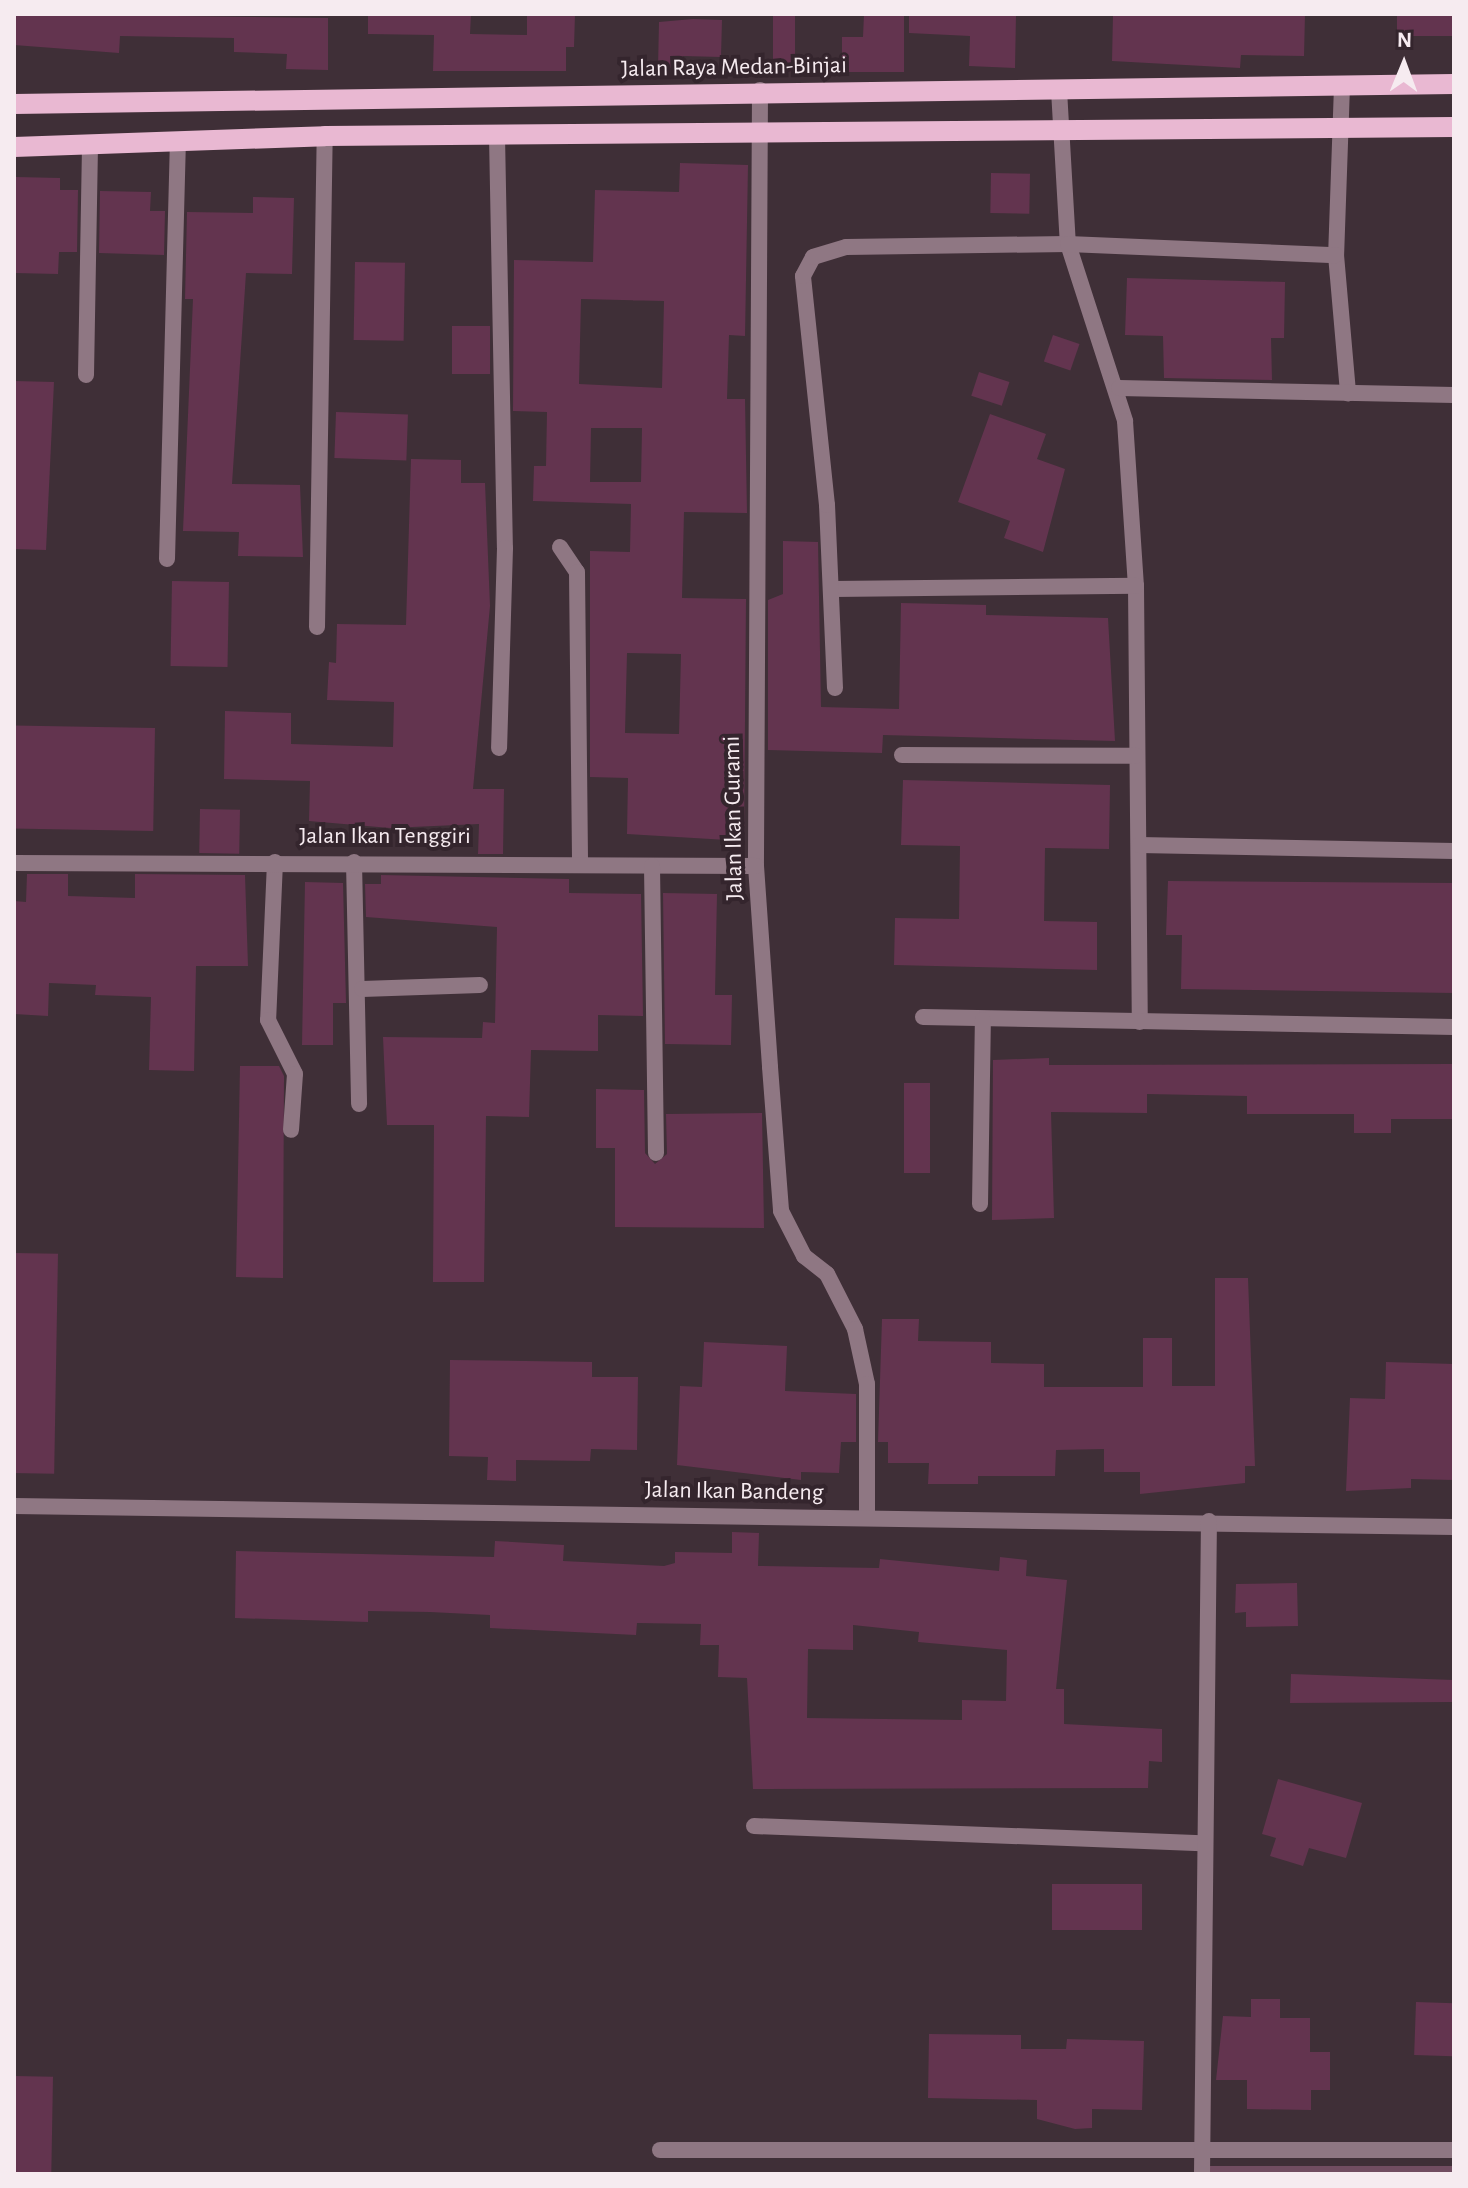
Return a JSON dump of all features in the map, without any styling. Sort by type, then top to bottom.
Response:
[{"type":"main road","name":"Jalan Raya Medan-Binjai","points":[[14,104],[760,90],[1059,90],[1454,84]]},
{"type":"main road","points":[[14,147],[325,136],[1454,127]]},
{"type":"street","points":[[1342,86],[1336,255],[1348,393]]},
{"type":"street","name":"Jalan Ikan Gurami","points":[[760,90],[756,866],[781,1211],[804,1256],[827,1274],[855,1329],[867,1384],[867,1518]]},
{"type":"street","points":[[1059,90],[1068,244],[1119,388],[1136,586],[1140,1022]]},
{"type":"street","points":[[317,627],[325,136]]},
{"type":"street","points":[[497,136],[505,548],[499,748]]},
{"type":"street","points":[[167,559],[178,141]]},
{"type":"street","points":[[86,375],[90,145]]},
{"type":"street","points":[[835,688],[827,609],[833,589],[803,276],[813,257],[846,247],[1068,244],[1336,255]]},
{"type":"street","points":[[1119,388],[1454,395]]},
{"type":"street","points":[[560,547],[577,572],[580,863]]},
{"type":"street","points":[[833,589],[1136,586]]},
{"type":"street","points":[[902,755],[1136,756]]},
{"type":"street","points":[[1139,845],[1454,851]]},
{"type":"street","points":[[275,862],[268,1020],[295,1074],[291,1130]]},
{"type":"street","points":[[354,862],[362,989],[359,1104]]},
{"type":"street","name":"Jalan Ikan Tenggiri","points":[[14,863],[756,866]]},
{"type":"street","points":[[652,866],[656,1153]]},
{"type":"street","points":[[362,989],[480,985]]},
{"type":"street","points":[[923,1017],[1454,1027]]},
{"type":"street","points":[[980,1204],[983,1020]]},
{"type":"street","name":"Jalan Ikan Bandeng","points":[[14,1506],[1209,1521],[1454,1527]]},
{"type":"street","points":[[1202,2174],[1202,1843],[1209,1521]]},
{"type":"street","points":[[754,1826],[1202,1843]]},
{"type":"street","points":[[660,2150],[1454,2150]]},
{"type":"shaded area","points":[[1209,2166],[1454,2166],[1454,2174],[1209,2174]]},
{"type":"building","points":[[14,14],[328,18],[328,70],[286,69],[287,54],[234,52],[234,38],[120,36],[119,53],[14,45]]},
{"type":"building","points":[[368,14],[471,14],[470,34],[527,35],[527,14],[575,14],[574,47],[566,47],[566,71],[433,71],[434,35],[368,34]]},
{"type":"building","points":[[773,14],[795,14],[795,72],[773,72]]},
{"type":"building","points":[[864,14],[904,14],[904,72],[842,72],[842,37],[863,37]]},
{"type":"building","points":[[909,14],[1016,14],[1015,68],[969,66],[970,36],[909,33]]},
{"type":"building","points":[[1113,14],[1305,14],[1304,56],[1241,55],[1240,68],[1112,61]]},
{"type":"building","points":[[1397,14],[1454,14],[1454,36],[1397,36]]},
{"type":"building","points":[[722,20],[721,57],[683,56],[683,68],[658,68],[659,22]]},
{"type":"building","points":[[680,163],[748,165],[745,336],[729,335],[727,399],[745,399],[747,513],[684,512],[682,598],[746,599],[744,841],[627,834],[628,778],[590,777],[590,551],[630,552],[631,504],[533,501],[534,466],[546,466],[547,412],[513,411],[514,260],[593,262],[595,190],[679,192]],"holes":[[[581,299],[664,301],[662,388],[579,384]],[[591,428],[642,428],[641,482],[590,482]],[[627,653],[681,654],[679,734],[625,733]]]},
{"type":"building","points":[[991,173],[1030,174],[1029,214],[990,213]]},
{"type":"building","points":[[16,177],[60,178],[60,190],[78,190],[77,252],[59,252],[58,274],[14,273]]},
{"type":"building","points":[[100,191],[151,192],[150,211],[165,211],[164,255],[99,253]]},
{"type":"building","points":[[253,197],[294,198],[292,274],[246,273],[232,484],[300,485],[303,557],[238,556],[239,532],[183,531],[193,299],[185,299],[187,212],[253,213]]},
{"type":"building","points":[[355,262],[405,263],[404,341],[354,340]]},
{"type":"building","points":[[1127,278],[1285,282],[1284,338],[1271,338],[1272,380],[1164,378],[1163,336],[1125,335]]},
{"type":"building","points":[[452,326],[490,326],[490,374],[452,374]]},
{"type":"building","points":[[1053,335],[1079,344],[1070,371],[1044,361]]},
{"type":"building","points":[[979,372],[1009,382],[1002,406],[971,396]]},
{"type":"building","points":[[14,381],[54,382],[46,550],[14,549]]},
{"type":"building","points":[[336,412],[408,415],[406,460],[334,458]]},
{"type":"building","points":[[990,414],[1046,434],[1037,459],[1065,469],[1043,552],[1004,538],[1010,521],[958,502]]},
{"type":"building","points":[[411,459],[461,460],[461,483],[485,483],[490,606],[473,789],[504,789],[503,854],[478,854],[479,824],[390,828],[309,821],[310,781],[224,779],[225,711],[291,713],[291,744],[393,747],[394,702],[327,700],[329,662],[336,663],[337,624],[406,625]]},
{"type":"building","points":[[783,541],[818,542],[821,707],[899,709],[901,603],[986,605],[986,615],[1108,618],[1115,741],[883,735],[882,753],[768,750],[768,600],[783,594]]},
{"type":"building","points":[[172,581],[229,582],[228,667],[171,666]]},
{"type":"building","points":[[14,726],[155,728],[153,831],[14,829]]},
{"type":"building","points":[[903,780],[1110,785],[1109,849],[1045,848],[1044,921],[1097,922],[1097,970],[894,965],[895,918],[959,919],[960,846],[901,845]]},
{"type":"building","points":[[200,809],[240,810],[239,854],[199,853]]},
{"type":"building","points":[[27,874],[68,874],[68,896],[135,898],[135,874],[245,875],[248,966],[196,966],[194,1071],[149,1070],[151,997],[95,995],[96,985],[49,983],[48,1016],[14,1014],[14,901],[26,902]]},
{"type":"building","points":[[381,875],[569,879],[569,893],[641,894],[643,1016],[598,1015],[598,1051],[531,1050],[529,1117],[486,1116],[484,1282],[433,1282],[434,1125],[387,1125],[383,1037],[482,1038],[483,1022],[495,1023],[497,927],[366,917],[365,884],[381,884]]},
{"type":"building","points":[[1168,881],[1454,883],[1454,993],[1181,989],[1182,935],[1166,935]]},
{"type":"building","points":[[305,882],[343,883],[346,1003],[333,1003],[333,1045],[302,1045]]},
{"type":"building","points":[[663,893],[717,894],[715,995],[732,995],[731,1045],[665,1044]]},
{"type":"building","points":[[1049,1058],[1049,1065],[1454,1064],[1454,1119],[1391,1119],[1391,1133],[1354,1133],[1354,1114],[1247,1114],[1247,1096],[1147,1094],[1147,1113],[1051,1112],[1054,1218],[992,1220],[993,1060]]},
{"type":"building","points":[[240,1066],[279,1066],[284,1076],[283,1278],[236,1277]]},
{"type":"building","points":[[904,1083],[930,1083],[930,1173],[904,1173]]},
{"type":"building","points":[[596,1089],[644,1090],[645,1153],[655,1164],[667,1154],[666,1114],[762,1113],[764,1228],[615,1227],[615,1148],[596,1148]]},
{"type":"building","points":[[14,1253],[58,1254],[54,1474],[14,1473]]},
{"type":"building","points":[[1215,1278],[1248,1278],[1255,1466],[1245,1466],[1245,1483],[1140,1494],[1140,1472],[1104,1472],[1104,1449],[1056,1450],[1055,1476],[978,1476],[978,1484],[928,1484],[929,1463],[888,1463],[888,1442],[878,1442],[882,1319],[919,1319],[918,1341],[991,1342],[991,1363],[1044,1364],[1044,1387],[1143,1387],[1143,1338],[1172,1338],[1172,1386],[1215,1386]]},
{"type":"building","points":[[704,1342],[787,1346],[785,1391],[856,1394],[856,1442],[841,1442],[839,1473],[801,1472],[801,1480],[677,1465],[680,1386],[702,1387]]},
{"type":"building","points":[[450,1360],[592,1362],[592,1377],[638,1377],[637,1450],[591,1449],[590,1461],[516,1460],[516,1481],[487,1480],[488,1457],[449,1456]]},
{"type":"building","points":[[1386,1362],[1454,1364],[1454,1480],[1411,1479],[1411,1488],[1346,1491],[1350,1398],[1385,1399]]},
{"type":"building","points":[[732,1532],[759,1533],[758,1566],[879,1568],[880,1559],[999,1571],[1000,1557],[1027,1560],[1026,1576],[1067,1580],[1056,1689],[1064,1689],[1064,1724],[1162,1729],[1162,1762],[1149,1761],[1148,1788],[753,1789],[747,1678],[718,1677],[719,1645],[700,1645],[701,1624],[637,1623],[636,1635],[490,1628],[490,1615],[430,1612],[368,1611],[368,1622],[235,1618],[236,1551],[494,1557],[495,1541],[564,1545],[563,1561],[664,1566],[675,1563],[675,1552],[732,1553]],"holes":[[[853,1625],[919,1632],[918,1642],[1007,1650],[1006,1701],[962,1700],[962,1720],[807,1718],[808,1649],[853,1650]]]},
{"type":"building","points":[[1297,1583],[1298,1626],[1246,1627],[1246,1612],[1235,1613],[1236,1584]]},
{"type":"building","points":[[1291,1674],[1454,1680],[1454,1702],[1290,1703]]},
{"type":"building","points":[[1278,1779],[1362,1803],[1346,1858],[1309,1848],[1303,1866],[1270,1856],[1276,1838],[1262,1834]]},
{"type":"building","points":[[1052,1884],[1142,1884],[1142,1930],[1052,1930]]},
{"type":"building","points":[[1251,1999],[1280,1999],[1280,2018],[1310,2018],[1310,2052],[1330,2052],[1330,2090],[1311,2090],[1311,2110],[1247,2109],[1247,2080],[1216,2080],[1223,2016],[1251,2017]]},
{"type":"building","points":[[1416,2002],[1454,2003],[1452,2056],[1414,2055]]},
{"type":"building","points":[[929,2034],[1021,2035],[1021,2049],[1066,2049],[1067,2039],[1144,2041],[1142,2110],[1092,2109],[1092,2128],[1075,2129],[1037,2119],[1037,2100],[928,2098]]},
{"type":"building","points":[[14,2076],[53,2077],[51,2174],[14,2174]]}]
